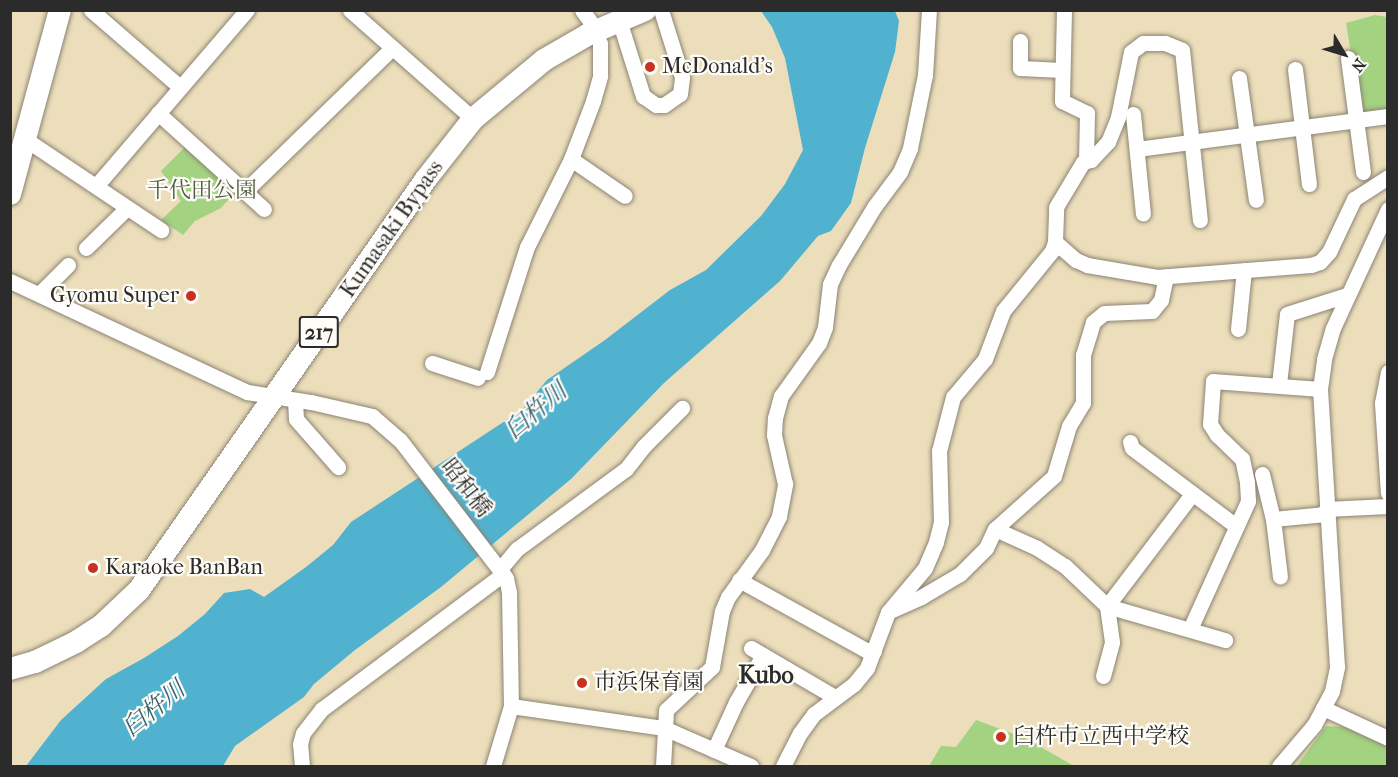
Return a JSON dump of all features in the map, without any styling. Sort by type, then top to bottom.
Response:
[{"type":"highway","points":[[40,80],[51,10]]},
{"type":"highway","points":[[10,194],[60,10]]},
{"type":"highway","name":"Kumasaki Bypass","points":[[10,669],[35,662],[76,642],[101,626],[139,590],[285,398],[426,179],[473,119],[544,60],[619,20],[645,10]]},
{"type":"street","points":[[91,10],[180,87]]},
{"type":"street","points":[[96,186],[247,10]]},
{"type":"street","points":[[350,10],[473,119]]},
{"type":"street","points":[[619,20],[643,96],[656,105],[664,105],[680,94],[682,77],[661,10]]},
{"type":"street","points":[[663,766],[666,710],[712,667],[722,611],[739,580],[762,550],[779,516],[785,484],[774,435],[775,418],[781,396],[819,343],[825,327],[830,284],[874,207],[895,179],[910,148],[925,75],[929,10]]},
{"type":"street","points":[[1064,10],[1062,101],[1087,113],[1086,161]]},
{"type":"street","points":[[1020,41],[1020,68],[1062,70]]},
{"type":"street","points":[[432,363],[482,375],[527,247],[571,159],[600,76],[600,43]]},
{"type":"street","points":[[783,766],[800,733],[814,714],[857,681],[874,651],[888,612],[925,568],[936,542],[941,522],[939,451],[953,397],[985,359],[1003,311],[1045,261],[1055,242],[1056,207],[1065,189],[1086,161],[1100,151],[1114,129],[1131,52],[1143,43],[1165,43],[1182,50],[1200,220]]},
{"type":"street","points":[[245,192],[392,48]]},
{"type":"street","points":[[1348,58],[1363,172]]},
{"type":"street","points":[[1295,69],[1309,184]]},
{"type":"street","points":[[1239,78],[1256,200]]},
{"type":"street","points":[[158,112],[264,209]]},
{"type":"street","points":[[1132,114],[1143,214]]},
{"type":"street","points":[[1137,149],[1388,116]]},
{"type":"street","points":[[25,139],[161,230]]},
{"type":"street","points":[[571,159],[625,196]]},
{"type":"street","points":[[1055,242],[1087,266],[1166,277],[1291,268],[1320,262],[1340,232],[1354,199],[1388,177]]},
{"type":"street","points":[[86,248],[127,208]]},
{"type":"street","points":[[1279,766],[1314,725],[1332,691],[1336,667],[1320,388],[1324,359],[1347,295],[1387,211]]},
{"type":"street","points":[[39,294],[68,265]]},
{"type":"street","points":[[1239,329],[1244,270]]},
{"type":"street","points":[[888,612],[921,597],[960,574],[986,548],[995,529],[1054,476],[1069,426],[1083,403],[1083,355],[1093,322],[1104,313],[1152,311],[1161,300],[1166,277]]},
{"type":"street","name":"昭和橋","points":[[10,281],[247,392],[372,416],[400,440],[499,569]]},
{"type":"street","points":[[1279,384],[1287,314],[1347,295]]},
{"type":"street","points":[[1388,372],[1382,404],[1388,493]]},
{"type":"street","points":[[1190,629],[1248,501],[1242,459],[1210,424],[1213,381],[1320,388]]},
{"type":"street","points":[[285,398],[296,419],[338,467]]},
{"type":"street","points":[[302,766],[300,744],[303,733],[322,709],[499,569],[518,549],[626,469],[644,446],[682,408]]},
{"type":"street","points":[[1130,442],[1132,448],[1236,526]]},
{"type":"street","points":[[1262,474],[1273,519],[1280,577]]},
{"type":"street","points":[[1102,676],[1112,642],[1107,606],[1192,494]]},
{"type":"street","points":[[1273,519],[1388,506]]},
{"type":"street","points":[[995,529],[1037,548],[1065,566],[1107,606],[1225,640]]},
{"type":"street","points":[[493,766],[511,706],[508,592],[499,569]]},
{"type":"street","points":[[739,580],[866,650],[874,651]]},
{"type":"street","points":[[714,750],[757,651],[835,697]]},
{"type":"street","points":[[511,706],[664,728],[751,766]]},
{"type":"street","points":[[1323,708],[1388,738]]},
{"type":"green space","points":[[1375,15],[1387,17],[1387,110],[1361,114],[1346,23]]},
{"type":"green space","name":"千代田公園","points":[[187,145],[237,190],[221,208],[195,221],[183,235],[161,220],[181,201],[161,171]]},
{"type":"green space","points":[[976,720],[1025,738],[1074,766],[929,766],[941,746],[956,747]]},
{"type":"green space","points":[[1326,726],[1345,727],[1387,746],[1387,766],[1297,766]]},
{"type":"water","name":"臼杵川","points":[[761,11],[895,11],[899,21],[895,52],[865,148],[851,203],[831,231],[818,236],[780,281],[664,383],[571,479],[441,587],[355,650],[314,684],[304,697],[235,746],[223,766],[26,766],[61,720],[106,679],[178,636],[205,614],[224,593],[250,589],[264,597],[333,545],[351,522],[522,410],[547,380],[605,340],[670,290],[706,270],[761,216],[785,184],[803,150],[785,58],[772,27]]},
{"type":"place","name":"McDonald's","points":[[650,67]]},
{"type":"place","name":"Gyomu Super","points":[[191,296]]},
{"type":"place","name":"Karaoke BanBan","points":[[93,568]]},
{"type":"place","name":"市浜保育園","points":[[582,683]]},
{"type":"place","name":"臼杵市立西中学校","points":[[1001,737]]},
{"type":"district","name":"Kubo","points":[[766,676]]}]
